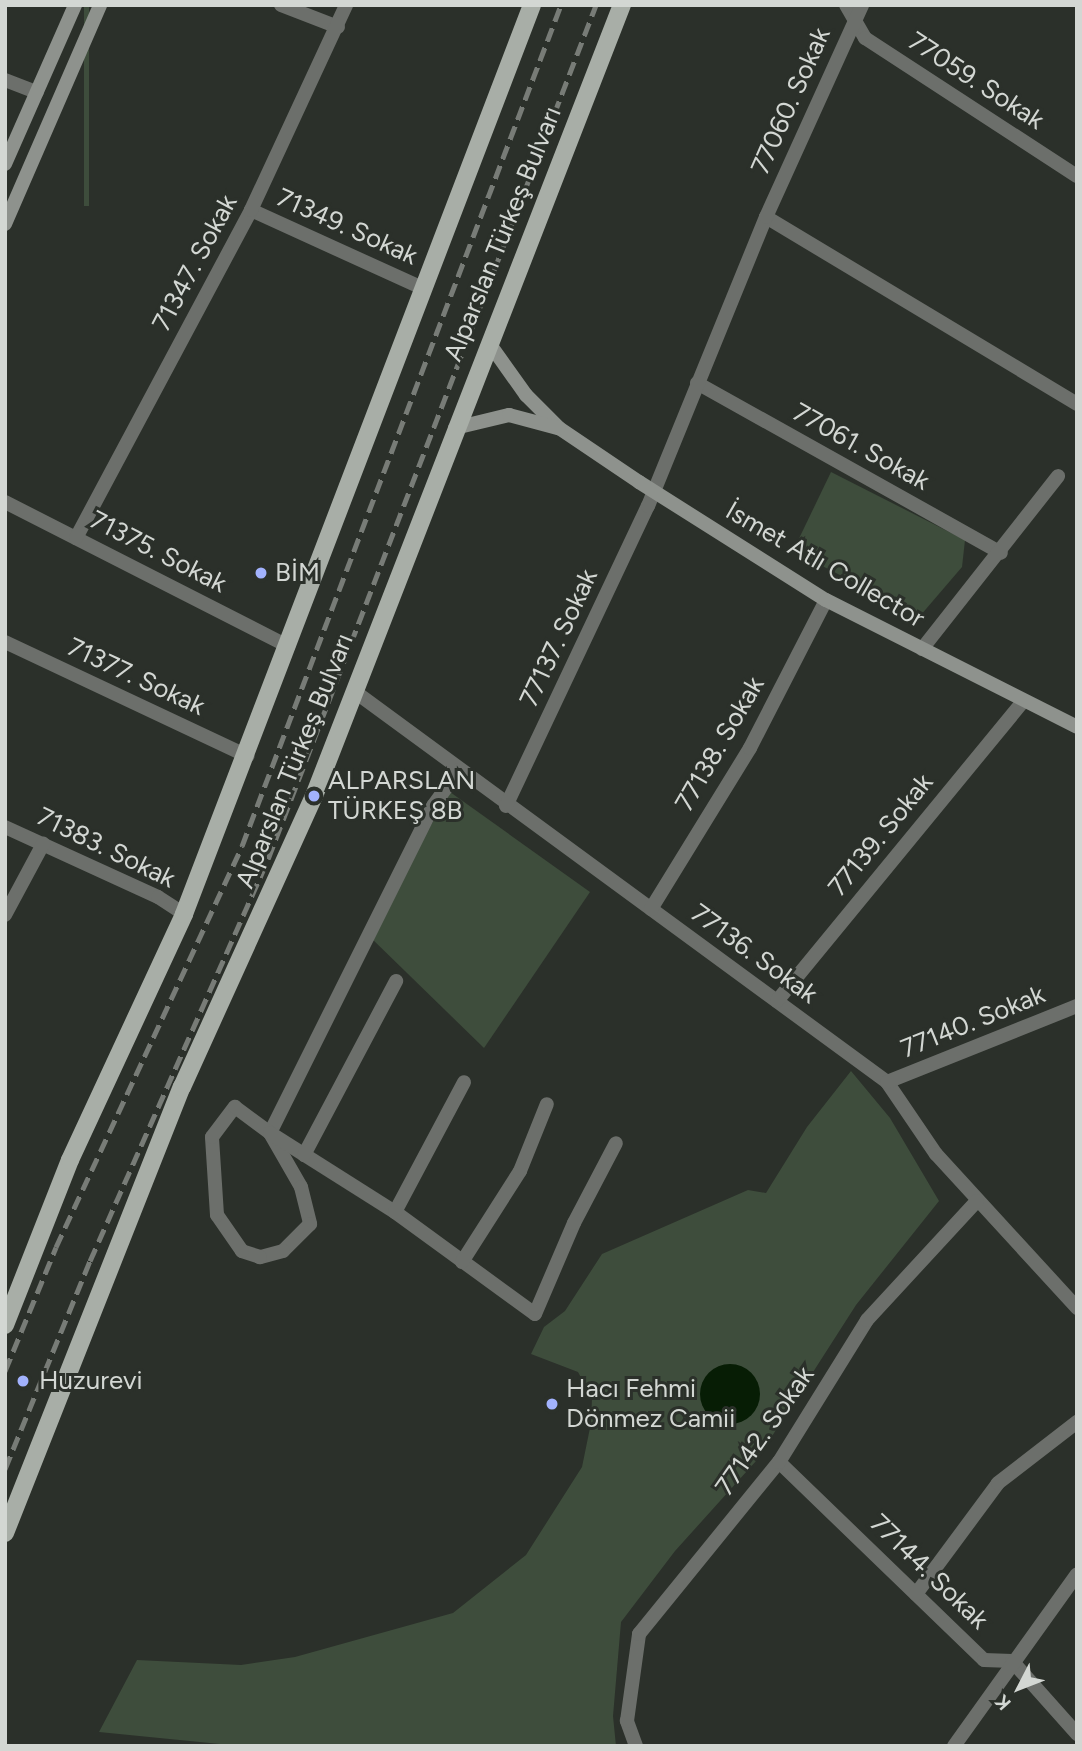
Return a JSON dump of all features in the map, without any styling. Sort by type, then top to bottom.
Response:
[{"type":"main road","points":[[5,164],[75,5]]},
{"type":"main road","points":[[5,224],[100,5]]},
{"type":"main road","name":"Alparslan Türkeş Bulvarı","points":[[5,1325],[70,1160],[184,914],[247,756],[531,5]]},
{"type":"main road","name":"Alparslan Türkeş Bulvarı","points":[[5,1533],[182,1087],[314,796],[455,428],[622,5]]},
{"type":"main road","points":[[489,343],[526,395],[559,428]]},
{"type":"main road","points":[[455,428],[509,415],[559,428]]},
{"type":"main road","name":"İsmet Atlı Collector","points":[[559,428],[827,600],[1077,727]]},
{"type":"street","points":[[281,5],[338,27]]},
{"type":"street","name":"71347. Sokak","points":[[76,538],[251,210],[346,5]]},
{"type":"street","name":"77059. Sokak","points":[[846,5],[865,38],[1077,176]]},
{"type":"street","name":"77060. Sokak","points":[[697,383],[766,217],[862,5]]},
{"type":"street","points":[[5,79],[37,92]]},
{"type":"street","name":"71349. Sokak","points":[[251,210],[422,288]]},
{"type":"street","points":[[766,217],[1077,404]]},
{"type":"street","name":"77137. Sokak","points":[[506,806],[654,491],[697,383]]},
{"type":"street","name":"77061. Sokak","points":[[697,383],[1000,554]]},
{"type":"street","points":[[922,649],[1000,554],[1058,476]]},
{"type":"street","name":"71375. Sokak","points":[[5,502],[288,646]]},
{"type":"street","name":"77138. Sokak","points":[[651,909],[750,748],[827,600]]},
{"type":"street","name":"71377. Sokak","points":[[5,642],[247,756]]},
{"type":"street","name":"77136. Sokak","points":[[354,691],[506,806],[887,1082],[936,1154],[1077,1308]]},
{"type":"street","name":"77139. Sokak","points":[[777,1000],[1023,701]]},
{"type":"street","points":[[270,1133],[433,807],[458,769]]},
{"type":"street","name":"71383. Sokak","points":[[5,827],[184,914]]},
{"type":"street","points":[[5,915],[43,844]]},
{"type":"street","points":[[304,1155],[396,981]]},
{"type":"street","name":"77140. Sokak","points":[[887,1082],[1077,1006]]},
{"type":"street","points":[[395,1212],[464,1082]]},
{"type":"street","points":[[462,1262],[520,1171],[547,1104]]},
{"type":"street","points":[[270,1133],[301,1187],[310,1224],[283,1251],[260,1257],[242,1251],[217,1215],[212,1137],[235,1107],[270,1133],[395,1212],[535,1314],[574,1223],[616,1143]]},
{"type":"street","name":"77142. Sokak","points":[[636,1746],[627,1721],[639,1634],[779,1462],[867,1320],[977,1201]]},
{"type":"street","points":[[916,1594],[998,1483],[1077,1422]]},
{"type":"street","name":"77144. Sokak","points":[[779,1462],[984,1660],[1012,1661]]},
{"type":"street","points":[[954,1746],[1012,1661],[1077,1574]]},
{"type":"street","points":[[1012,1661],[1077,1734]]},
{"type":"shaded area","points":[[84,5],[89,5],[89,206],[84,206]]},
{"type":"shaded area","points":[[831,472],[965,540],[962,567],[920,616],[793,551]]},
{"type":"shaded area","points":[[450,792],[590,892],[484,1048],[368,935]]},
{"type":"shaded area","points":[[851,1071],[890,1118],[939,1201],[856,1305],[756,1461],[675,1551],[621,1622],[613,1716],[616,1746],[240,1746],[99,1732],[137,1660],[241,1665],[295,1657],[453,1613],[526,1555],[582,1467],[591,1423],[592,1398],[578,1372],[531,1354],[544,1327],[565,1311],[602,1254],[748,1190],[766,1193],[807,1127]]},
{"type":"shaded area","points":[[724,1364],[736,1364],[755,1377],[760,1394],[758,1406],[747,1419],[736,1424],[724,1424],[705,1411],[700,1400],[700,1388],[713,1369]]},
{"type":"railway","points":[[5,1371],[56,1247],[242,846],[561,5]]},
{"type":"railway","points":[[5,1469],[90,1261],[268,859],[596,5]]},
{"type":"place","name":"BİM","points":[[261,573]]},
{"type":"place","name":"ALPARSLAN TÜRKEŞ 8B","points":[[314,796]]},
{"type":"place","name":"Huzurevi","points":[[23,1381]]},
{"type":"place","name":"Hacı Fehmi Dönmez Camii","points":[[552,1404]]}]
